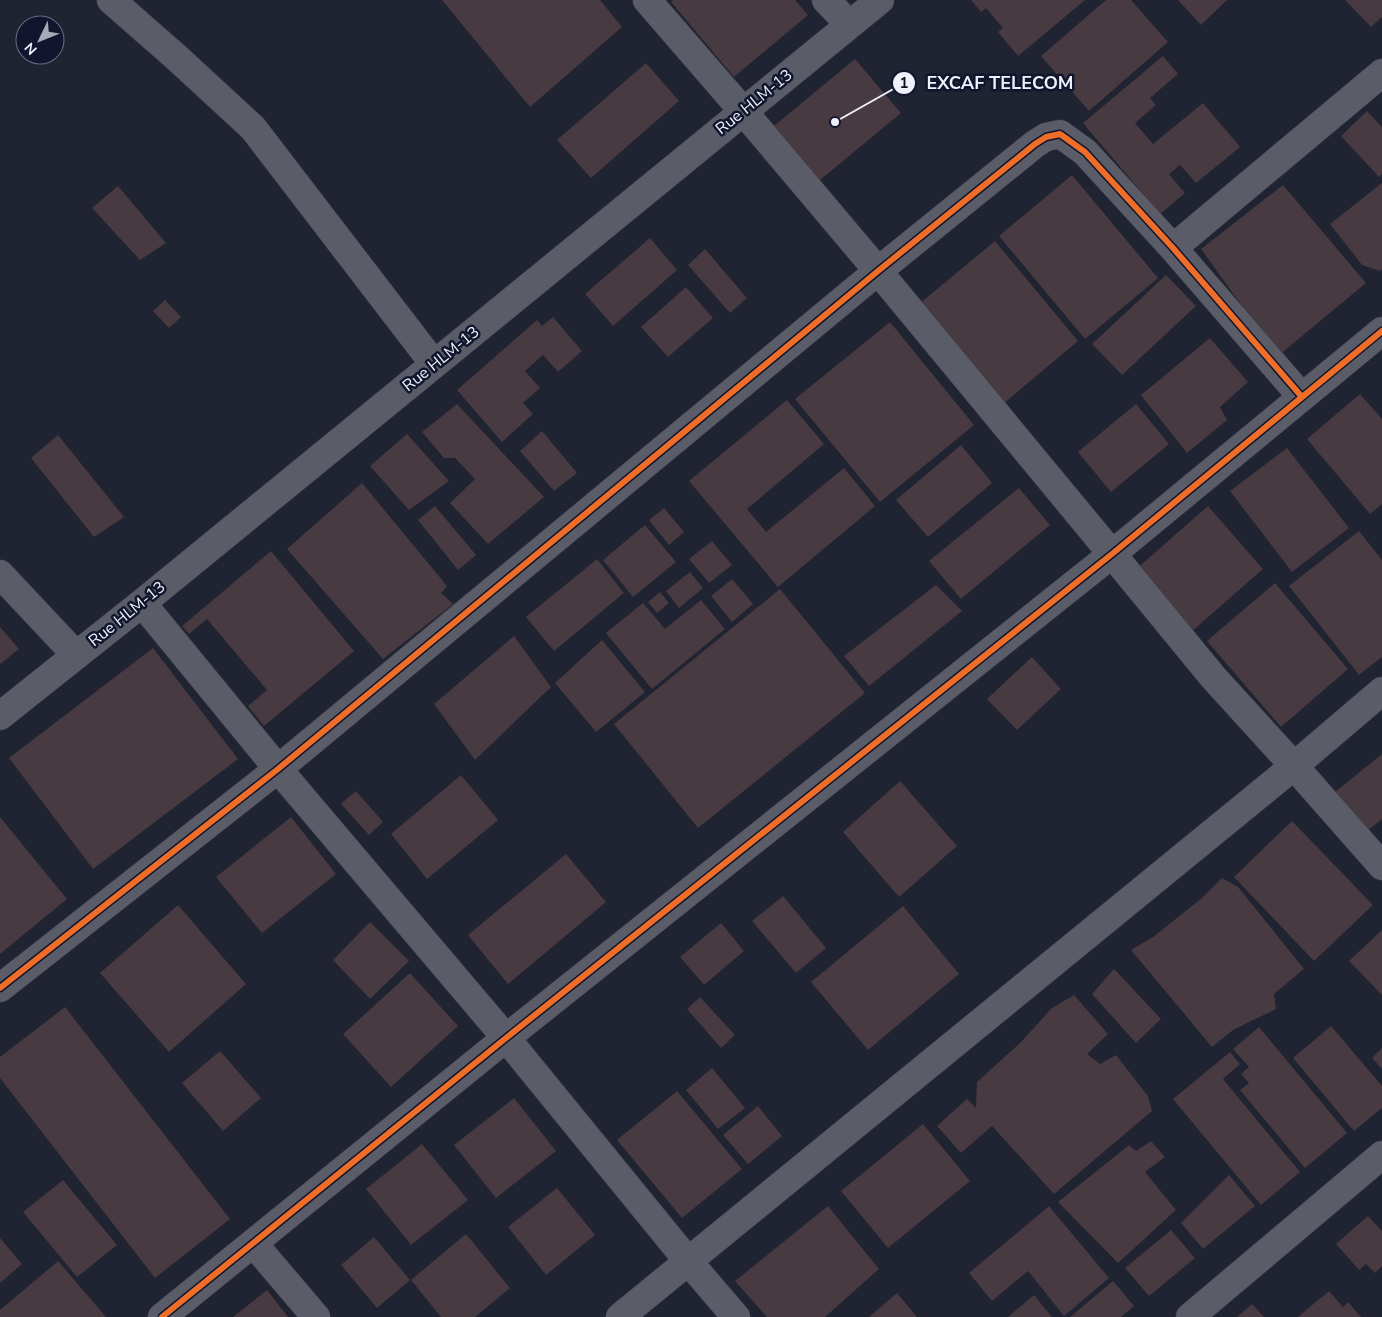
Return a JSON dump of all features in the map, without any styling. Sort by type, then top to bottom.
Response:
[{"type":"street","points":[[111,0],[253,128],[434,364]]},
{"type":"street","points":[[648,0],[878,272],[1213,677],[1382,866]]},
{"type":"street","points":[[826,0],[849,24]]},
{"type":"street","name":"Rue HLM-13","points":[[0,716],[142,603],[880,0]]},
{"type":"street","points":[[1172,248],[1382,73]]},
{"type":"street","points":[[0,988],[278,769],[878,272],[1046,137],[1060,134],[1085,152],[1302,397]]},
{"type":"street","points":[[162,1317],[506,1038],[1112,554],[1382,331]]},
{"type":"street","points":[[0,574],[76,655]]},
{"type":"street","points":[[142,603],[278,769],[506,1038],[736,1317]]},
{"type":"street","points":[[620,1317],[1294,766],[1382,691]]},
{"type":"street","points":[[1190,1317],[1382,1155]]},
{"type":"street","points":[[253,1243],[316,1317]]},
{"type":"building","points":[[442,0],[600,0],[622,27],[530,107]]},
{"type":"building","points":[[673,0],[795,0],[808,15],[734,77],[671,2]]},
{"type":"building","points":[[971,0],[1085,0],[1018,56],[998,32],[1003,28],[986,8],[981,12]]},
{"type":"building","points":[[1106,0],[1131,0],[1168,42],[1089,111],[1041,56]]},
{"type":"building","points":[[1178,0],[1227,0],[1201,25]]},
{"type":"building","points":[[1345,0],[1382,0],[1382,17],[1371,27]]},
{"type":"building","points":[[1163,56],[1178,74],[1150,98],[1156,105],[1135,123],[1153,144],[1203,103],[1240,147],[1196,183],[1180,165],[1169,174],[1185,193],[1160,214],[1083,123]]},
{"type":"building","points":[[855,59],[901,113],[814,185],[769,130]]},
{"type":"building","points":[[646,63],[679,101],[591,178],[557,140]]},
{"type":"building","points":[[1367,111],[1382,127],[1382,174],[1379,177],[1341,136]]},
{"type":"building","points":[[1072,175],[1158,278],[1085,339],[999,236]]},
{"type":"building","points":[[1382,183],[1382,269],[1380,271],[1362,265],[1330,224]]},
{"type":"building","points":[[1283,185],[1366,283],[1278,356],[1201,249]]},
{"type":"building","points":[[118,186],[166,243],[140,260],[92,208]]},
{"type":"building","points":[[650,238],[677,270],[613,326],[585,294]]},
{"type":"building","points":[[995,241],[1078,341],[1003,404],[919,304]]},
{"type":"building","points":[[705,249],[747,298],[730,313],[688,265]]},
{"type":"building","points":[[1166,275],[1196,306],[1122,375],[1092,344]]},
{"type":"building","points":[[686,287],[713,318],[668,357],[641,327]]},
{"type":"building","points":[[165,300],[181,317],[169,328],[153,311]]},
{"type":"building","points":[[553,317],[582,351],[558,372],[543,355],[525,371],[540,388],[523,403],[533,414],[502,442],[457,390],[537,320],[542,326]]},
{"type":"building","points":[[890,322],[974,425],[880,502],[795,399]]},
{"type":"building","points":[[1210,338],[1248,382],[1220,407],[1227,420],[1187,453],[1141,395]]},
{"type":"building","points":[[1360,394],[1382,419],[1382,504],[1370,514],[1307,439]]},
{"type":"building","points":[[787,400],[824,444],[747,509],[766,532],[844,468],[875,506],[778,587],[689,481]]},
{"type":"building","points":[[457,404],[544,497],[488,544],[450,503],[475,479],[455,458],[444,458],[422,432]]},
{"type":"building","points":[[1136,404],[1169,444],[1111,492],[1078,452]]},
{"type":"building","points":[[542,431],[577,473],[554,491],[520,451]]},
{"type":"building","points":[[407,434],[449,481],[409,510],[370,466]]},
{"type":"building","points":[[58,435],[124,517],[94,537],[31,458]]},
{"type":"building","points":[[961,445],[992,483],[928,537],[896,500]]},
{"type":"building","points":[[1287,448],[1349,528],[1292,572],[1230,491]]},
{"type":"building","points":[[362,483],[447,586],[441,593],[453,604],[383,659],[287,549]]},
{"type":"building","points":[[1019,488],[1050,525],[961,599],[929,561]]},
{"type":"building","points":[[435,506],[476,555],[458,570],[418,520]]},
{"type":"building","points":[[1208,506],[1263,569],[1190,633],[1134,571]]},
{"type":"building","points":[[664,508],[684,532],[669,545],[649,520]]},
{"type":"building","points":[[645,525],[676,562],[633,597],[603,560]]},
{"type":"building","points":[[1359,531],[1382,560],[1382,657],[1359,675],[1289,586]]},
{"type":"building","points":[[712,541],[732,565],[709,583],[689,559]]},
{"type":"building","points":[[271,551],[354,651],[264,726],[248,706],[267,690],[207,619],[189,634],[182,626]]},
{"type":"building","points":[[597,559],[624,593],[554,651],[526,617]]},
{"type":"building","points":[[690,572],[703,588],[679,608],[666,591]]},
{"type":"building","points":[[732,579],[753,604],[732,622],[711,596]]},
{"type":"building","points":[[1275,583],[1348,669],[1281,727],[1207,641]]},
{"type":"building","points":[[936,585],[962,611],[869,686],[844,656]]},
{"type":"building","points":[[780,589],[865,693],[698,828],[614,724]]},
{"type":"building","points":[[660,592],[669,603],[657,613],[648,602]]},
{"type":"building","points":[[701,600],[725,629],[652,689],[606,633],[643,603],[665,629]]},
{"type":"building","points":[[0,627],[19,649],[0,664]]},
{"type":"building","points":[[514,636],[551,687],[475,760],[434,704]]},
{"type":"building","points":[[602,640],[645,692],[596,732],[555,683]]},
{"type":"building","points":[[153,648],[238,759],[93,869],[9,758]]},
{"type":"building","points":[[1032,657],[1061,689],[1017,730],[987,699]]},
{"type":"building","points":[[1382,754],[1382,819],[1366,832],[1334,793]]},
{"type":"building","points":[[461,775],[498,820],[427,879],[391,834]]},
{"type":"building","points":[[900,781],[957,846],[899,897],[843,832]]},
{"type":"building","points":[[356,791],[383,822],[369,835],[341,804]]},
{"type":"building","points":[[0,817],[67,899],[0,954]]},
{"type":"building","points":[[291,817],[336,874],[262,933],[216,877]]},
{"type":"building","points":[[1292,821],[1373,905],[1314,961],[1234,877]]},
{"type":"building","points":[[566,854],[606,902],[508,984],[468,935]]},
{"type":"building","points":[[1222,878],[1238,887],[1304,969],[1274,994],[1276,1009],[1233,1030],[1212,1047],[1131,950],[1153,937],[1202,898]]},
{"type":"building","points":[[783,896],[826,948],[796,973],[752,921]]},
{"type":"building","points":[[178,905],[246,984],[169,1052],[100,973]]},
{"type":"building","points":[[903,906],[959,974],[868,1050],[811,982]]},
{"type":"building","points":[[370,922],[409,961],[370,999],[333,960]]},
{"type":"building","points":[[721,923],[744,951],[704,985],[680,957]]},
{"type":"building","points":[[1382,930],[1382,995],[1349,961]]},
{"type":"building","points":[[1114,969],[1161,1019],[1136,1043],[1092,994]]},
{"type":"building","points":[[410,973],[458,1026],[391,1087],[343,1034]]},
{"type":"building","points":[[1074,995],[1108,1034],[1087,1054],[1100,1064],[1116,1055],[1148,1096],[1152,1111],[1054,1194],[992,1126],[961,1153],[937,1126],[967,1099],[976,1108],[977,1082],[1022,1041],[1052,1008]]},
{"type":"building","points":[[700,997],[735,1035],[721,1048],[687,1009]]},
{"type":"building","points":[[65,1007],[230,1219],[155,1278],[0,1078],[0,1057]]},
{"type":"building","points":[[1331,1026],[1382,1086],[1382,1108],[1354,1131],[1293,1058]]},
{"type":"building","points":[[1259,1027],[1347,1133],[1305,1168],[1240,1090],[1249,1083],[1241,1074],[1249,1067],[1233,1049]]},
{"type":"building","points":[[1382,1048],[1382,1069],[1372,1058]]},
{"type":"building","points":[[220,1051],[261,1098],[223,1131],[182,1083]]},
{"type":"building","points":[[1230,1052],[1240,1064],[1223,1079],[1300,1172],[1261,1205],[1173,1099]]},
{"type":"building","points":[[712,1068],[745,1108],[718,1129],[686,1090]]},
{"type":"building","points":[[677,1091],[742,1169],[682,1218],[617,1140]]},
{"type":"building","points":[[514,1098],[556,1151],[496,1198],[454,1145]]},
{"type":"building","points":[[758,1106],[782,1136],[748,1164],[723,1135]]},
{"type":"building","points":[[923,1124],[970,1181],[888,1248],[841,1191]]},
{"type":"building","points":[[1151,1141],[1165,1157],[1145,1172],[1176,1210],[1118,1263],[1058,1202],[1129,1145],[1136,1151]]},
{"type":"building","points":[[422,1144],[468,1200],[411,1245],[366,1189]]},
{"type":"building","points":[[1229,1175],[1255,1206],[1203,1249],[1181,1223]]},
{"type":"building","points":[[63,1180],[117,1245],[77,1277],[23,1212]]},
{"type":"building","points":[[557,1188],[595,1235],[546,1275],[508,1227]]},
{"type":"building","points":[[828,1206],[879,1269],[825,1317],[767,1317],[735,1281]]},
{"type":"building","points":[[1049,1206],[1109,1278],[1064,1316],[1028,1271],[992,1301],[969,1273]]},
{"type":"building","points":[[1368,1216],[1382,1231],[1382,1266],[1375,1273],[1366,1264],[1359,1270],[1336,1244]]},
{"type":"building","points":[[1171,1230],[1195,1258],[1149,1296],[1125,1268]]},
{"type":"building","points":[[466,1234],[510,1288],[475,1317],[441,1317],[411,1280]]},
{"type":"building","points":[[374,1237],[410,1280],[377,1308],[341,1265]]},
{"type":"building","points":[[0,1238],[22,1264],[0,1283]]},
{"type":"building","points":[[58,1261],[106,1317],[0,1317],[0,1310]]},
{"type":"building","points":[[1113,1281],[1134,1306],[1121,1317],[1070,1317]]},
{"type":"building","points":[[267,1290],[288,1317],[233,1317]]},
{"type":"building","points":[[1329,1291],[1343,1307],[1348,1302],[1361,1317],[1298,1317]]},
{"type":"building","points":[[897,1293],[917,1317],[869,1317]]},
{"type":"building","points":[[1034,1295],[1052,1317],[1008,1317]]},
{"type":"building","points":[[1252,1304],[1264,1317],[1237,1317]]},
{"type":"cycle path","points":[[0,988],[278,769],[878,271],[1046,137],[1060,134],[1085,152],[1173,248],[1302,397]]},
{"type":"cycle path","points":[[162,1317],[506,1038],[1112,554],[1382,331]]},
{"type":"place","name":"EXCAF TELECOM","points":[[835,122]]}]
